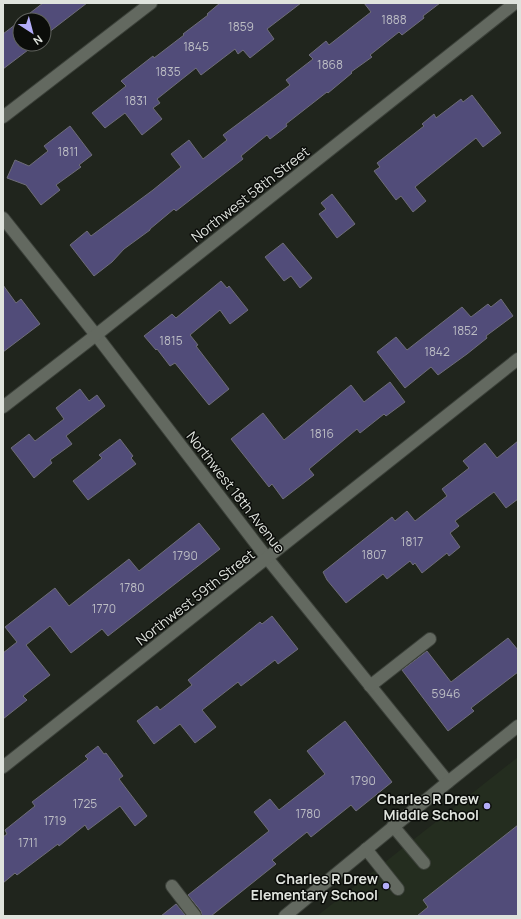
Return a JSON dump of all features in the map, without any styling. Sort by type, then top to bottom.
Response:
[{"type":"street","points":[[3,117],[151,3]]},
{"type":"street","name":"Northwest 58th Street","points":[[3,407],[515,3]]},
{"type":"street","name":"Northwest 18th Avenue","points":[[3,218],[96,335],[267,558],[448,782]]},
{"type":"street","name":"Northwest 59th Street","points":[[3,767],[518,359]]},
{"type":"street","points":[[370,686],[430,639]]},
{"type":"street","points":[[285,916],[393,826],[518,726]]},
{"type":"street","points":[[393,826],[424,863]]},
{"type":"street","points":[[366,849],[398,889]]},
{"type":"street","points":[[172,886],[195,916]]},
{"type":"shaded area","name":"Charles R Drew Middle School","points":[[518,757],[518,916],[317,916],[394,855]]},
{"type":"building","points":[[43,3],[87,3],[52,30],[52,12],[31,12]]},
{"type":"building","points":[[220,3],[301,3],[267,29],[274,39],[250,58],[243,50],[238,54],[235,49],[201,75],[196,68],[157,99],[160,103],[153,108],[162,119],[142,135],[125,113],[105,128],[92,113],[126,86],[121,81],[153,56],[154,58],[184,35],[183,34],[208,15],[207,14]]},
{"type":"building","points":[[364,3],[440,3],[402,35],[399,32],[370,55],[372,57],[351,72],[352,73],[328,93],[327,92],[286,124],[287,126],[270,139],[267,135],[241,156],[243,159],[176,211],[174,209],[150,230],[124,249],[112,262],[94,276],[70,245],[87,231],[91,236],[153,190],[181,167],[171,154],[189,140],[203,159],[227,140],[223,135],[290,85],[286,80],[313,59],[309,55],[326,41],[329,45],[371,12]]},
{"type":"building","points":[[12,27],[12,52],[25,52],[3,69],[3,34]]},
{"type":"building","points":[[472,95],[501,133],[483,147],[476,138],[415,187],[426,201],[413,212],[401,196],[396,200],[374,171],[380,167],[377,163],[424,126],[422,124],[434,114],[436,118],[461,99],[463,102]]},
{"type":"building","points":[[70,126],[92,155],[79,165],[81,167],[56,185],[60,190],[41,205],[26,185],[7,178],[15,160],[29,166],[48,151],[44,146]]},
{"type":"building","points":[[332,194],[355,224],[337,238],[319,214],[326,209],[321,203]]},
{"type":"building","points":[[283,243],[312,278],[300,288],[291,276],[284,281],[265,257]]},
{"type":"building","points":[[221,281],[227,288],[229,286],[248,310],[230,324],[220,310],[190,335],[198,345],[196,346],[229,389],[209,405],[175,363],[170,366],[157,349],[156,350],[144,336],[172,314],[176,318]]},
{"type":"building","points":[[3,285],[16,303],[21,299],[40,324],[3,352]]},
{"type":"building","points":[[501,299],[513,316],[486,336],[487,338],[467,354],[438,375],[431,367],[405,388],[377,352],[396,337],[407,350],[462,307],[471,317],[488,304],[491,307]]},
{"type":"building","points":[[390,382],[405,402],[386,416],[384,414],[360,433],[357,429],[309,469],[314,475],[283,499],[272,484],[269,487],[231,439],[263,413],[284,440],[351,385],[364,402]]},
{"type":"building","points":[[80,389],[89,401],[97,395],[105,406],[66,436],[72,444],[50,460],[52,463],[34,478],[11,448],[29,434],[35,441],[64,419],[56,408]]},
{"type":"building","points":[[120,439],[133,456],[131,458],[136,464],[88,500],[73,481],[102,458],[99,455]]},
{"type":"building","points":[[518,441],[518,499],[506,508],[494,492],[455,521],[459,526],[450,533],[460,547],[449,556],[447,553],[422,573],[415,563],[413,565],[410,561],[387,579],[383,574],[346,603],[327,580],[323,572],[392,517],[395,521],[407,511],[415,521],[447,496],[442,489],[469,468],[463,461],[485,443],[497,458]]},
{"type":"building","points":[[199,523],[220,549],[108,636],[102,629],[71,653],[50,626],[26,645],[50,675],[23,696],[27,700],[3,719],[3,653],[17,642],[5,627],[55,588],[69,606],[129,559],[139,571]]},
{"type":"building","points":[[272,616],[298,649],[278,664],[275,660],[241,686],[238,682],[202,710],[216,727],[195,743],[180,724],[154,744],[137,721],[157,706],[160,710],[192,685],[188,680],[260,622],[262,624]]},
{"type":"building","points":[[508,638],[518,650],[518,672],[471,708],[474,711],[448,731],[402,670],[427,651],[451,682]]},
{"type":"building","points":[[345,721],[392,782],[356,811],[351,805],[311,837],[307,832],[272,860],[276,864],[211,916],[202,916],[201,911],[188,895],[269,831],[254,812],[270,799],[279,810],[325,774],[307,751]]},
{"type":"building","points":[[98,746],[104,754],[106,753],[123,776],[119,779],[147,816],[135,826],[120,806],[88,830],[85,825],[59,846],[58,844],[17,875],[15,873],[3,883],[3,837],[7,834],[5,830],[35,806],[32,802],[88,759],[85,756]]},
{"type":"building","points":[[518,825],[518,916],[417,916],[428,907],[423,900]]},
{"type":"building","points":[[176,904],[186,916],[161,916]]},
{"type":"place","name":"Charles R Drew Middle School","points":[[487,806]]},
{"type":"place","name":"Charles R Drew Elementary School","points":[[386,886]]}]
